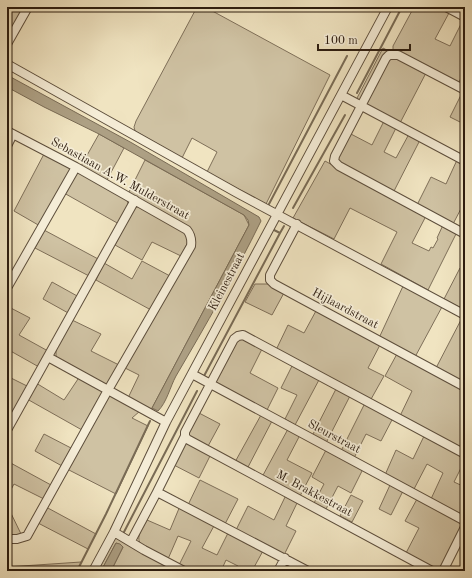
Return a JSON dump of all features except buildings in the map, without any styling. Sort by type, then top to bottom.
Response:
[{"type":"street","points":[[7,44],[28,7]]},
{"type":"street","name":"Kleinestraat","points":[[93,571],[114,532],[166,422],[388,7]]},
{"type":"street","points":[[446,7],[465,17]]},
{"type":"street","points":[[465,90],[398,55],[388,55],[335,156],[334,161],[339,166],[465,234]]},
{"type":"street","points":[[7,64],[277,214],[465,314]]},
{"type":"street","points":[[342,95],[465,161]]},
{"type":"street","points":[[7,146],[10,132]]},
{"type":"street","name":"Sebastiaan A.W. Mulderstraat","points":[[10,132],[76,167],[187,230],[191,234],[191,246],[108,390]]},
{"type":"street","points":[[7,288],[76,167]]},
{"type":"street","points":[[7,430],[134,200]]},
{"type":"street","name":"Hijlaardstraat","points":[[297,224],[270,275],[270,280],[274,284],[465,387]]},
{"type":"street","points":[[131,541],[185,436],[185,432],[234,339],[238,336],[243,335],[465,454]]},
{"type":"street","points":[[48,357],[166,422]]},
{"type":"street","name":"Sleurstraat","points":[[192,374],[465,521]]},
{"type":"street","points":[[7,538],[17,539],[27,536],[108,390]]},
{"type":"street","name":"M. Brakkestraat","points":[[185,436],[187,439],[432,571]]},
{"type":"street","points":[[157,492],[308,571]]},
{"type":"street","points":[[442,571],[465,527]]},
{"type":"street","points":[[114,532],[184,571]]},
{"type":"street","points":[[278,571],[284,558]]},
{"type":"shaded area","points":[[7,7],[26,7],[7,40]]},
{"type":"shaded area","points":[[197,7],[205,7],[330,75],[266,204],[207,172],[217,152],[192,138],[182,158],[135,131],[134,127],[136,121]]},
{"type":"shaded area","points":[[414,7],[439,7],[449,13],[435,39],[450,46],[463,20],[465,21],[465,70],[458,84],[393,50],[393,46]]},
{"type":"shaded area","points":[[383,48],[427,71],[400,123],[356,100]]},
{"type":"shaded area","points":[[7,75],[132,143],[259,217],[261,221],[220,299],[176,376],[164,403],[158,411],[152,408],[249,225],[248,220],[244,215],[99,134],[7,87]]},
{"type":"shaded area","points":[[463,91],[465,92],[465,117],[462,123],[450,117]]},
{"type":"shaded area","points":[[384,121],[396,128],[384,152],[396,158],[409,134],[420,140],[393,193],[337,161],[349,133],[372,145]]},
{"type":"shaded area","points":[[99,134],[124,148],[107,180],[81,166]]},
{"type":"shaded area","points":[[44,154],[71,168],[40,226],[14,211]]},
{"type":"shaded area","points":[[145,160],[244,215],[249,225],[151,410],[128,398],[139,375],[125,368],[195,240],[191,229],[128,194]]},
{"type":"shaded area","points":[[457,160],[465,165],[465,201],[453,224],[417,205],[431,177],[446,184]]},
{"type":"shaded area","points":[[325,161],[426,216],[412,243],[429,251],[431,247],[433,248],[438,239],[437,238],[443,225],[457,232],[428,290],[381,264],[397,232],[350,208],[334,239],[293,218]]},
{"type":"shaded area","points":[[76,173],[80,173],[126,199],[128,202],[127,209],[119,224],[64,193]]},
{"type":"shaded area","points":[[141,207],[184,230],[189,240],[181,256],[152,242],[142,260],[115,245],[134,208]]},
{"type":"shaded area","points":[[44,230],[100,260],[91,277],[35,248]]},
{"type":"shaded area","points":[[142,261],[170,276],[151,310],[96,280],[104,263],[132,279]]},
{"type":"shaded area","points":[[460,268],[465,270],[465,310],[444,299]]},
{"type":"shaded area","points":[[52,282],[79,297],[70,314],[43,299]]},
{"type":"shaded area","points":[[255,284],[272,284],[285,291],[272,315],[245,302]]},
{"type":"shaded area","points":[[404,284],[443,305],[415,357],[379,338]]},
{"type":"shaded area","points":[[7,306],[30,318],[19,335],[48,351],[39,367],[7,349]]},
{"type":"shaded area","points":[[317,309],[381,343],[368,368],[384,376],[370,401],[276,350],[288,325],[304,333]]},
{"type":"shaded area","points":[[463,316],[465,318],[465,384],[436,368]]},
{"type":"shaded area","points":[[72,320],[101,334],[91,351],[119,365],[107,386],[56,356],[56,349]]},
{"type":"shaded area","points":[[242,338],[263,347],[250,373],[278,388],[267,410],[218,384],[216,381],[237,340]]},
{"type":"shaded area","points":[[398,352],[465,389],[465,451],[400,416],[412,391],[385,376]]},
{"type":"shaded area","points":[[293,364],[320,378],[295,425],[285,419],[297,395],[281,388]]},
{"type":"shaded area","points":[[7,376],[27,386],[7,423]]},
{"type":"shaded area","points":[[80,376],[104,392],[82,430],[27,399],[36,383],[64,400]]},
{"type":"shaded area","points":[[337,387],[351,394],[326,443],[312,436]]},
{"type":"shaded area","points":[[110,396],[114,396],[140,411],[132,418],[148,426],[116,494],[67,469],[106,399]]},
{"type":"shaded area","points":[[365,403],[393,418],[381,441],[366,434],[354,458],[341,451]]},
{"type":"shaded area","points":[[199,413],[220,424],[207,448],[191,440],[188,434]]},
{"type":"shaded area","points":[[261,415],[272,421],[247,469],[235,462]]},
{"type":"shaded area","points":[[288,429],[300,435],[287,460],[312,473],[300,496],[262,477]]},
{"type":"shaded area","points":[[44,434],[71,448],[62,466],[35,451]]},
{"type":"shaded area","points":[[425,434],[465,456],[465,460],[454,482],[465,487],[465,516],[431,499],[443,473],[427,464],[413,491],[385,475],[396,450],[413,459]]},
{"type":"shaded area","points":[[183,440],[211,454],[199,478],[170,463]]},
{"type":"shaded area","points":[[326,450],[363,469],[351,493],[338,486],[326,509],[314,503],[324,484],[312,477]]},
{"type":"shaded area","points":[[7,461],[51,485],[44,499],[14,484],[7,497]]},
{"type":"shaded area","points":[[200,480],[238,499],[225,524],[188,505]]},
{"type":"shaded area","points":[[390,485],[403,491],[391,515],[379,509]]},
{"type":"shaded area","points":[[286,495],[298,501],[286,526],[296,531],[284,555],[236,530],[248,506],[274,520]]},
{"type":"shaded area","points":[[351,495],[363,501],[352,522],[340,516]]},
{"type":"shaded area","points":[[417,499],[463,524],[443,566],[437,569],[406,553],[419,528],[405,521]]},
{"type":"shaded area","points":[[7,505],[22,536],[7,536]]},
{"type":"shaded area","points":[[180,506],[215,524],[202,548],[217,555],[229,531],[264,549],[252,571],[235,571],[238,566],[226,560],[221,571],[190,571],[179,565],[191,541],[178,536],[168,559],[142,545],[139,536],[147,520],[170,530]]},
{"type":"shaded area","points":[[46,507],[96,534],[88,549],[38,523]]},
{"type":"shaded area","points":[[117,537],[181,571],[111,571],[123,547],[116,543],[101,571],[95,571],[114,538]]},
{"type":"shaded area","points":[[116,543],[123,547],[111,571],[101,571]]},
{"type":"shaded area","points":[[81,562],[77,571],[7,571],[7,567]]},
{"type":"waterway","points":[[357,93],[402,7]]},
{"type":"waterway","points":[[269,204],[347,56]]},
{"type":"waterway","points":[[293,208],[345,115]]},
{"type":"waterway","points":[[280,233],[284,226]]},
{"type":"waterway","points":[[204,376],[280,233],[274,230]]},
{"type":"waterway","points":[[124,532],[197,391]]},
{"type":"waterway","points":[[77,571],[150,421]]}]
